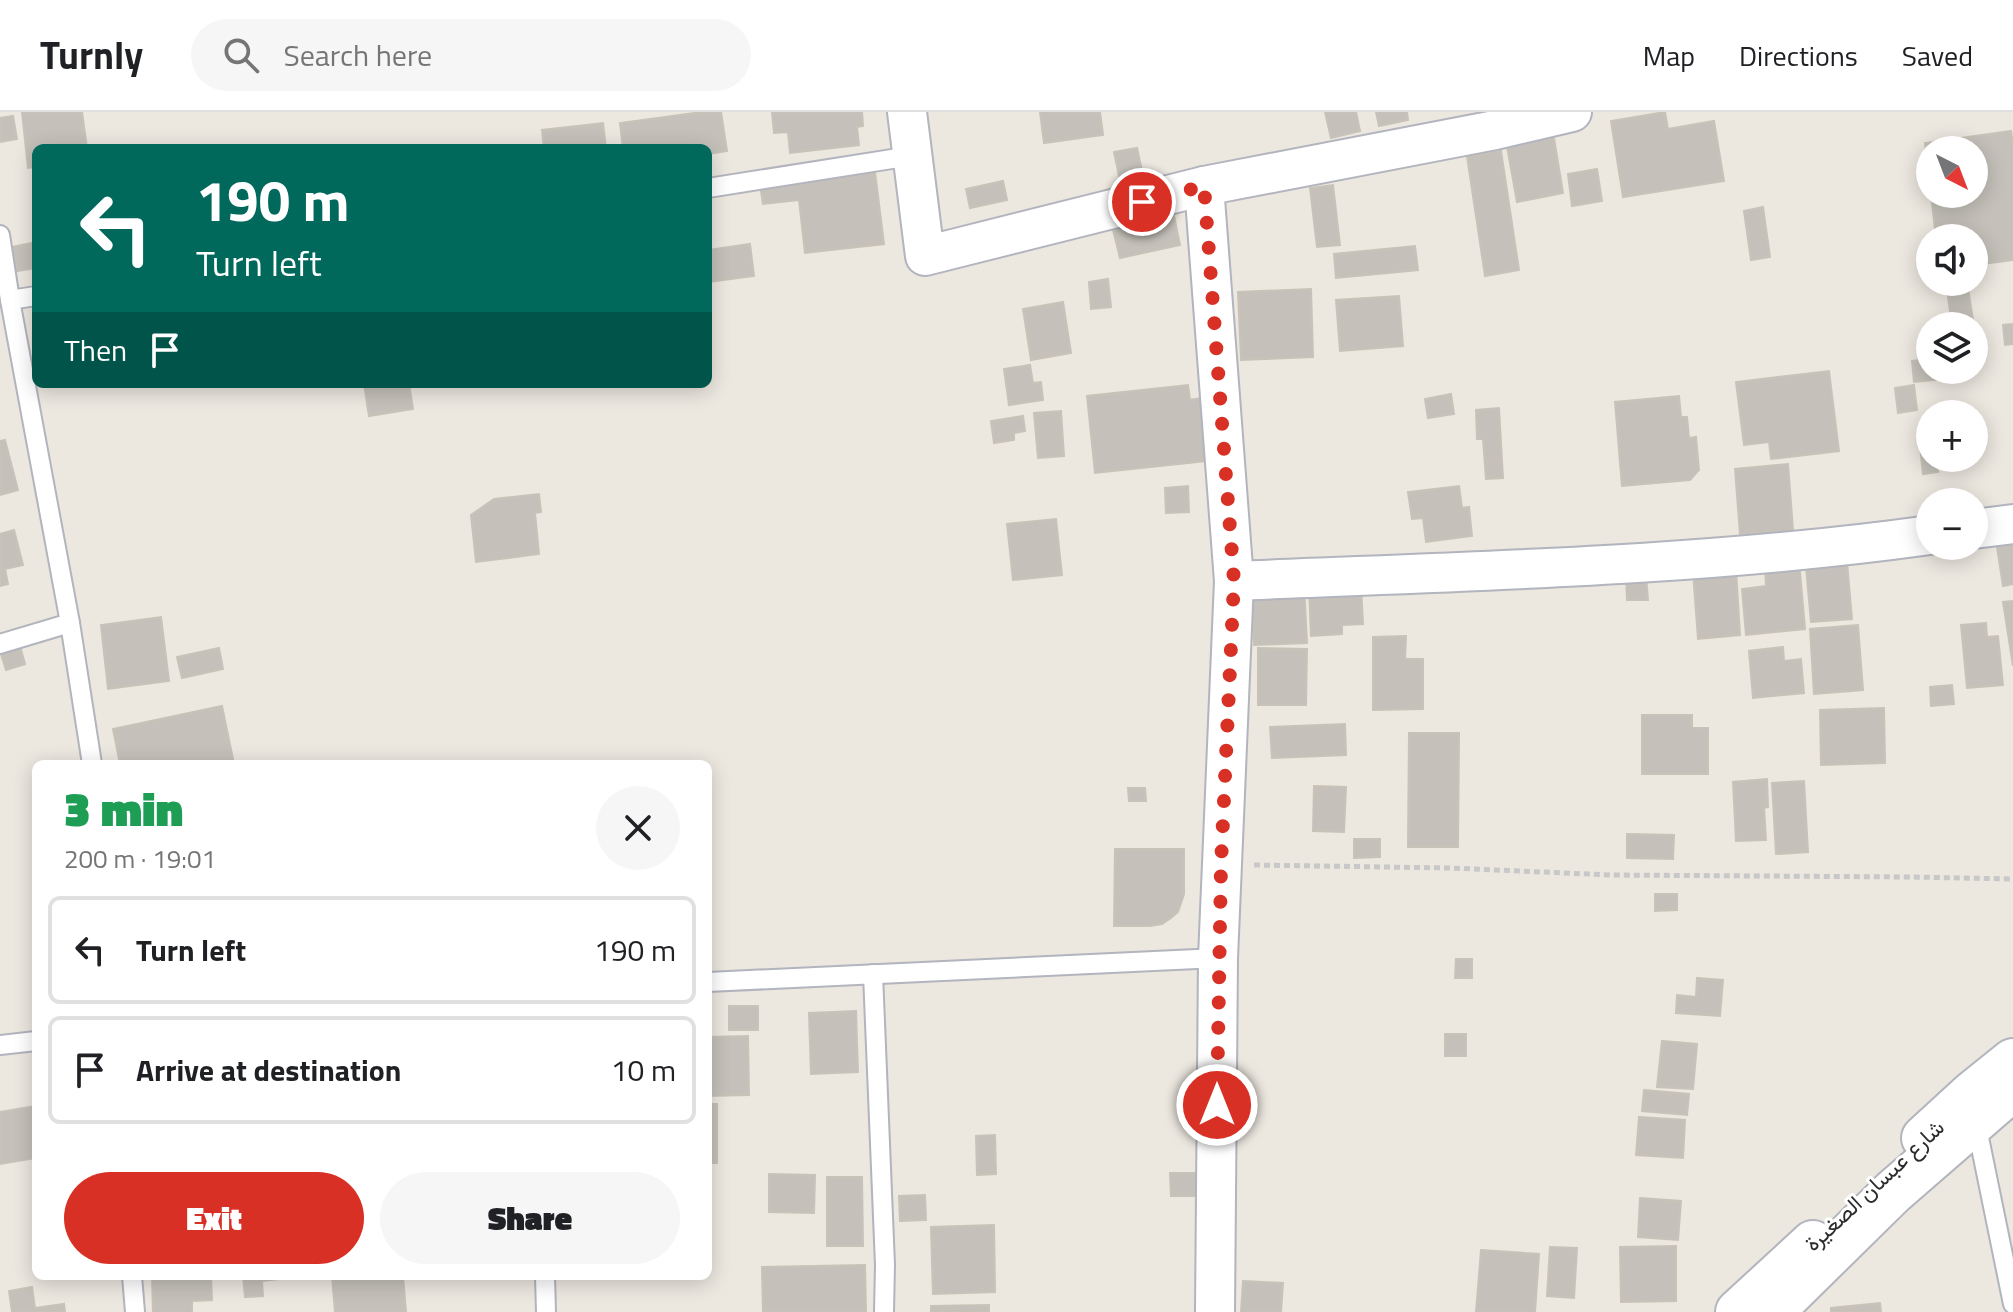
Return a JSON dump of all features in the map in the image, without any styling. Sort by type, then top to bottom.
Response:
[{"type":"street","points":[[907,112],[925,256],[1204,186],[1495,130],[1572,112]]},
{"type":"street","points":[[1204,186],[1234,581],[1218,958],[1215,1312]]},
{"type":"street","points":[[1988,527],[2013,524]]},
{"type":"street","points":[[1234,581],[1596,566],[1850,546],[1916,537]]},
{"type":"street","name":"شارع عبسان الصغيرة","points":[[1771,1312],[1987,1101],[2013,1061]]},
{"type":"street","name":"شارع عبسان الصغيرة","points":[[1738,1312],[1987,1101]]},
{"type":"lane","points":[[712,187],[911,156]]},
{"type":"lane","points":[[0,235],[70,623],[91,760]]},
{"type":"lane","points":[[10,300],[32,297]]},
{"type":"lane","points":[[0,644],[70,623]]},
{"type":"lane","points":[[712,982],[1218,958]]},
{"type":"lane","points":[[873,974],[885,1265],[884,1312]]},
{"type":"lane","points":[[0,1045],[32,1041]]},
{"type":"lane","points":[[1987,1101],[2013,1304]]},
{"type":"lane","points":[[132,1280],[135,1312]]},
{"type":"lane","points":[[545,1280],[546,1312]]},
{"type":"path","points":[[1221,865],[1451,868],[1610,875],[2013,879]]},
{"type":"building","points":[[22,112],[82,112],[86,144],[32,144],[32,168],[28,168]]},
{"type":"building","points":[[721,112],[727,151],[712,153],[712,144],[623,144],[620,123]]},
{"type":"building","points":[[772,112],[862,112],[863,126],[857,127],[859,145],[790,153],[788,132],[774,133]]},
{"type":"building","points":[[1040,112],[1100,112],[1103,135],[1044,143]]},
{"type":"building","points":[[1325,112],[1356,112],[1360,131],[1331,138]]},
{"type":"building","points":[[1376,112],[1407,112],[1408,120],[1379,126]]},
{"type":"building","points":[[1665,112],[1668,129],[1714,121],[1724,181],[1623,197],[1611,121]]},
{"type":"building","points":[[13,116],[17,139],[0,142],[0,118]]},
{"type":"building","points":[[603,123],[606,144],[544,144],[542,130]]},
{"type":"building","points":[[2011,131],[2013,260],[1988,263],[1988,224],[1934,224],[1933,208],[1988,208],[1988,136],[1975,136]]},
{"type":"building","points":[[1553,132],[1563,193],[1517,202],[1506,141]]},
{"type":"building","points":[[1137,148],[1142,171],[1119,176],[1114,152]]},
{"type":"building","points":[[1501,151],[1519,270],[1485,276],[1467,156]]},
{"type":"building","points":[[1597,169],[1602,201],[1572,206],[1568,174]]},
{"type":"building","points":[[875,172],[884,244],[805,253],[799,200],[763,204],[760,185]]},
{"type":"building","points":[[1003,181],[1007,200],[970,208],[966,189]]},
{"type":"building","points":[[1333,185],[1340,245],[1317,247],[1310,188]]},
{"type":"building","points":[[1763,207],[1770,257],[1751,260],[1744,211]]},
{"type":"building","points":[[1174,216],[1180,245],[1120,258],[1113,230]]},
{"type":"building","points":[[32,243],[32,269],[17,271],[12,247]]},
{"type":"building","points":[[750,244],[754,276],[712,281],[712,249]]},
{"type":"building","points":[[1415,246],[1418,270],[1336,278],[1334,254]]},
{"type":"building","points":[[1108,279],[1111,307],[1091,309],[1089,282]]},
{"type":"building","points":[[1311,289],[1313,357],[1241,360],[1238,292]]},
{"type":"building","points":[[1399,296],[1403,346],[1340,351],[1336,300]]},
{"type":"building","points":[[1948,296],[1969,296],[1972,312],[1950,312]]},
{"type":"building","points":[[1063,302],[1071,353],[1031,360],[1023,309]]},
{"type":"building","points":[[2013,324],[2013,344],[2005,345],[2003,325]]},
{"type":"building","points":[[1912,361],[1916,361],[1916,382],[1914,382]]},
{"type":"building","points":[[1030,365],[1033,383],[1041,382],[1043,400],[1009,405],[1004,369]]},
{"type":"building","points":[[1829,371],[1839,451],[1771,459],[1769,442],[1744,445],[1736,382]]},
{"type":"building","points":[[1188,385],[1190,400],[1208,397],[1215,460],[1095,473],[1087,396]]},
{"type":"building","points":[[1914,385],[1916,410],[1898,413],[1895,388]]},
{"type":"building","points":[[365,388],[410,388],[413,409],[369,416]]},
{"type":"building","points":[[1451,394],[1454,414],[1428,418],[1425,399]]},
{"type":"building","points":[[1679,396],[1681,417],[1687,417],[1689,438],[1696,437],[1699,470],[1690,480],[1622,486],[1615,402]]},
{"type":"building","points":[[1499,408],[1503,478],[1486,479],[1483,439],[1477,439],[1476,410]]},
{"type":"building","points":[[1061,411],[1064,456],[1038,458],[1034,413]]},
{"type":"building","points":[[1023,416],[1025,431],[1014,433],[1014,440],[994,443],[991,421]]},
{"type":"building","points":[[5,440],[18,490],[0,495],[0,441]]},
{"type":"building","points":[[1788,464],[1793,530],[1740,534],[1735,469]]},
{"type":"building","points":[[1188,486],[1189,512],[1166,513],[1165,488]]},
{"type":"building","points":[[1459,486],[1462,508],[1469,507],[1472,536],[1426,542],[1423,518],[1412,519],[1408,492]]},
{"type":"building","points":[[539,494],[541,512],[535,513],[539,554],[476,562],[471,515],[494,499]]},
{"type":"building","points":[[1056,519],[1062,575],[1013,580],[1007,524]]},
{"type":"building","points":[[14,530],[23,565],[5,569],[8,584],[0,586],[0,534]]},
{"type":"building","points":[[2013,538],[2013,584],[2003,586],[1996,541]]},
{"type":"building","points":[[1846,551],[1852,619],[1811,622],[1806,567]]},
{"type":"building","points":[[1799,561],[1805,629],[1746,635],[1742,589],[1766,586],[1765,564]]},
{"type":"building","points":[[1736,569],[1740,635],[1698,639],[1693,572]]},
{"type":"building","points":[[1646,575],[1648,600],[1627,600],[1626,576]]},
{"type":"building","points":[[1304,584],[1307,643],[1254,645],[1252,587]]},
{"type":"building","points":[[1361,585],[1363,624],[1342,625],[1342,634],[1311,636],[1309,587]]},
{"type":"building","points":[[2013,601],[2013,666],[2003,602]]},
{"type":"building","points":[[161,617],[169,681],[108,689],[101,625]]},
{"type":"building","points":[[1986,623],[1987,637],[1998,636],[2003,685],[1967,688],[1961,625]]},
{"type":"building","points":[[1858,625],[1863,690],[1814,694],[1810,629]]},
{"type":"building","points":[[1406,636],[1405,659],[1423,659],[1423,709],[1373,710],[1373,637]]},
{"type":"building","points":[[19,642],[25,664],[6,670],[0,651]]},
{"type":"building","points":[[1783,647],[1784,661],[1801,659],[1804,693],[1753,698],[1749,651]]},
{"type":"building","points":[[219,648],[223,669],[182,678],[177,657]]},
{"type":"building","points":[[1258,648],[1307,649],[1306,705],[1258,705]]},
{"type":"building","points":[[1952,685],[1954,704],[1931,706],[1930,687]]},
{"type":"building","points":[[222,706],[233,760],[119,760],[113,729]]},
{"type":"building","points":[[1884,708],[1885,763],[1821,765],[1820,710]]},
{"type":"building","points":[[1642,715],[1692,715],[1692,728],[1708,728],[1708,774],[1642,774]]},
{"type":"building","points":[[1345,724],[1346,755],[1272,758],[1270,727]]},
{"type":"building","points":[[1409,733],[1459,733],[1458,847],[1408,847]]},
{"type":"building","points":[[1767,779],[1768,807],[1764,808],[1766,840],[1736,841],[1733,782]]},
{"type":"building","points":[[1804,781],[1808,852],[1776,854],[1772,783]]},
{"type":"building","points":[[1314,786],[1346,787],[1344,832],[1313,831]]},
{"type":"building","points":[[1128,788],[1145,788],[1146,801],[1129,801]]},
{"type":"building","points":[[1627,834],[1674,835],[1673,859],[1627,858]]},
{"type":"building","points":[[1354,839],[1380,839],[1380,857],[1354,858]]},
{"type":"building","points":[[1115,849],[1184,849],[1184,894],[1178,912],[1162,924],[1114,926]]},
{"type":"building","points":[[1655,894],[1677,894],[1677,910],[1655,911]]},
{"type":"building","points":[[1456,959],[1472,959],[1472,978],[1455,978]]},
{"type":"building","points":[[1697,978],[1723,980],[1720,1016],[1676,1013],[1677,995],[1696,997]]},
{"type":"building","points":[[729,1006],[758,1006],[758,1030],[729,1030]]},
{"type":"building","points":[[856,1011],[858,1072],[811,1074],[809,1013]]},
{"type":"building","points":[[1445,1034],[1466,1034],[1466,1056],[1445,1056]]},
{"type":"building","points":[[748,1036],[749,1095],[712,1096],[712,1037]]},
{"type":"building","points":[[1662,1041],[1697,1044],[1693,1089],[1657,1087]]},
{"type":"building","points":[[1644,1090],[1689,1094],[1687,1115],[1642,1111]]},
{"type":"building","points":[[712,1104],[717,1104],[717,1163],[712,1163]]},
{"type":"building","points":[[32,1107],[32,1159],[0,1164],[0,1112]]},
{"type":"building","points":[[1639,1117],[1685,1120],[1683,1158],[1636,1155]]},
{"type":"building","points":[[995,1135],[996,1174],[977,1175],[976,1136]]},
{"type":"building","points":[[1170,1173],[1196,1173],[1197,1196],[1171,1196]]},
{"type":"building","points":[[769,1174],[815,1175],[814,1213],[769,1212]]},
{"type":"building","points":[[827,1177],[862,1177],[863,1246],[827,1246]]},
{"type":"building","points":[[925,1195],[926,1220],[900,1221],[899,1196]]},
{"type":"building","points":[[1640,1198],[1681,1201],[1678,1240],[1638,1237]]},
{"type":"building","points":[[994,1225],[995,1292],[933,1294],[931,1227]]},
{"type":"building","points":[[1676,1246],[1676,1301],[1621,1302],[1620,1247]]},
{"type":"building","points":[[1550,1247],[1577,1248],[1574,1298],[1547,1296]]},
{"type":"building","points":[[1481,1250],[1539,1254],[1535,1312],[1476,1312]]},
{"type":"building","points":[[865,1265],[866,1312],[763,1312],[762,1267]]},
{"type":"building","points":[[152,1280],[211,1280],[212,1300],[192,1301],[192,1312],[153,1312]]},
{"type":"building","points":[[243,1280],[270,1280],[262,1281],[263,1296],[245,1297]]},
{"type":"building","points":[[332,1280],[403,1280],[406,1312],[335,1312]]},
{"type":"building","points":[[1243,1281],[1283,1283],[1281,1312],[1241,1312]]},
{"type":"building","points":[[32,1287],[35,1308],[64,1304],[65,1312],[12,1312],[9,1291]]},
{"type":"building","points":[[1880,1303],[1881,1312],[1831,1312],[1831,1308]]},
{"type":"building","points":[[989,1305],[989,1312],[931,1312],[931,1306]]},
{"type":"route","points":[[1142,202],[1204,186],[1234,581],[1221,865],[1217,1105]]}]
